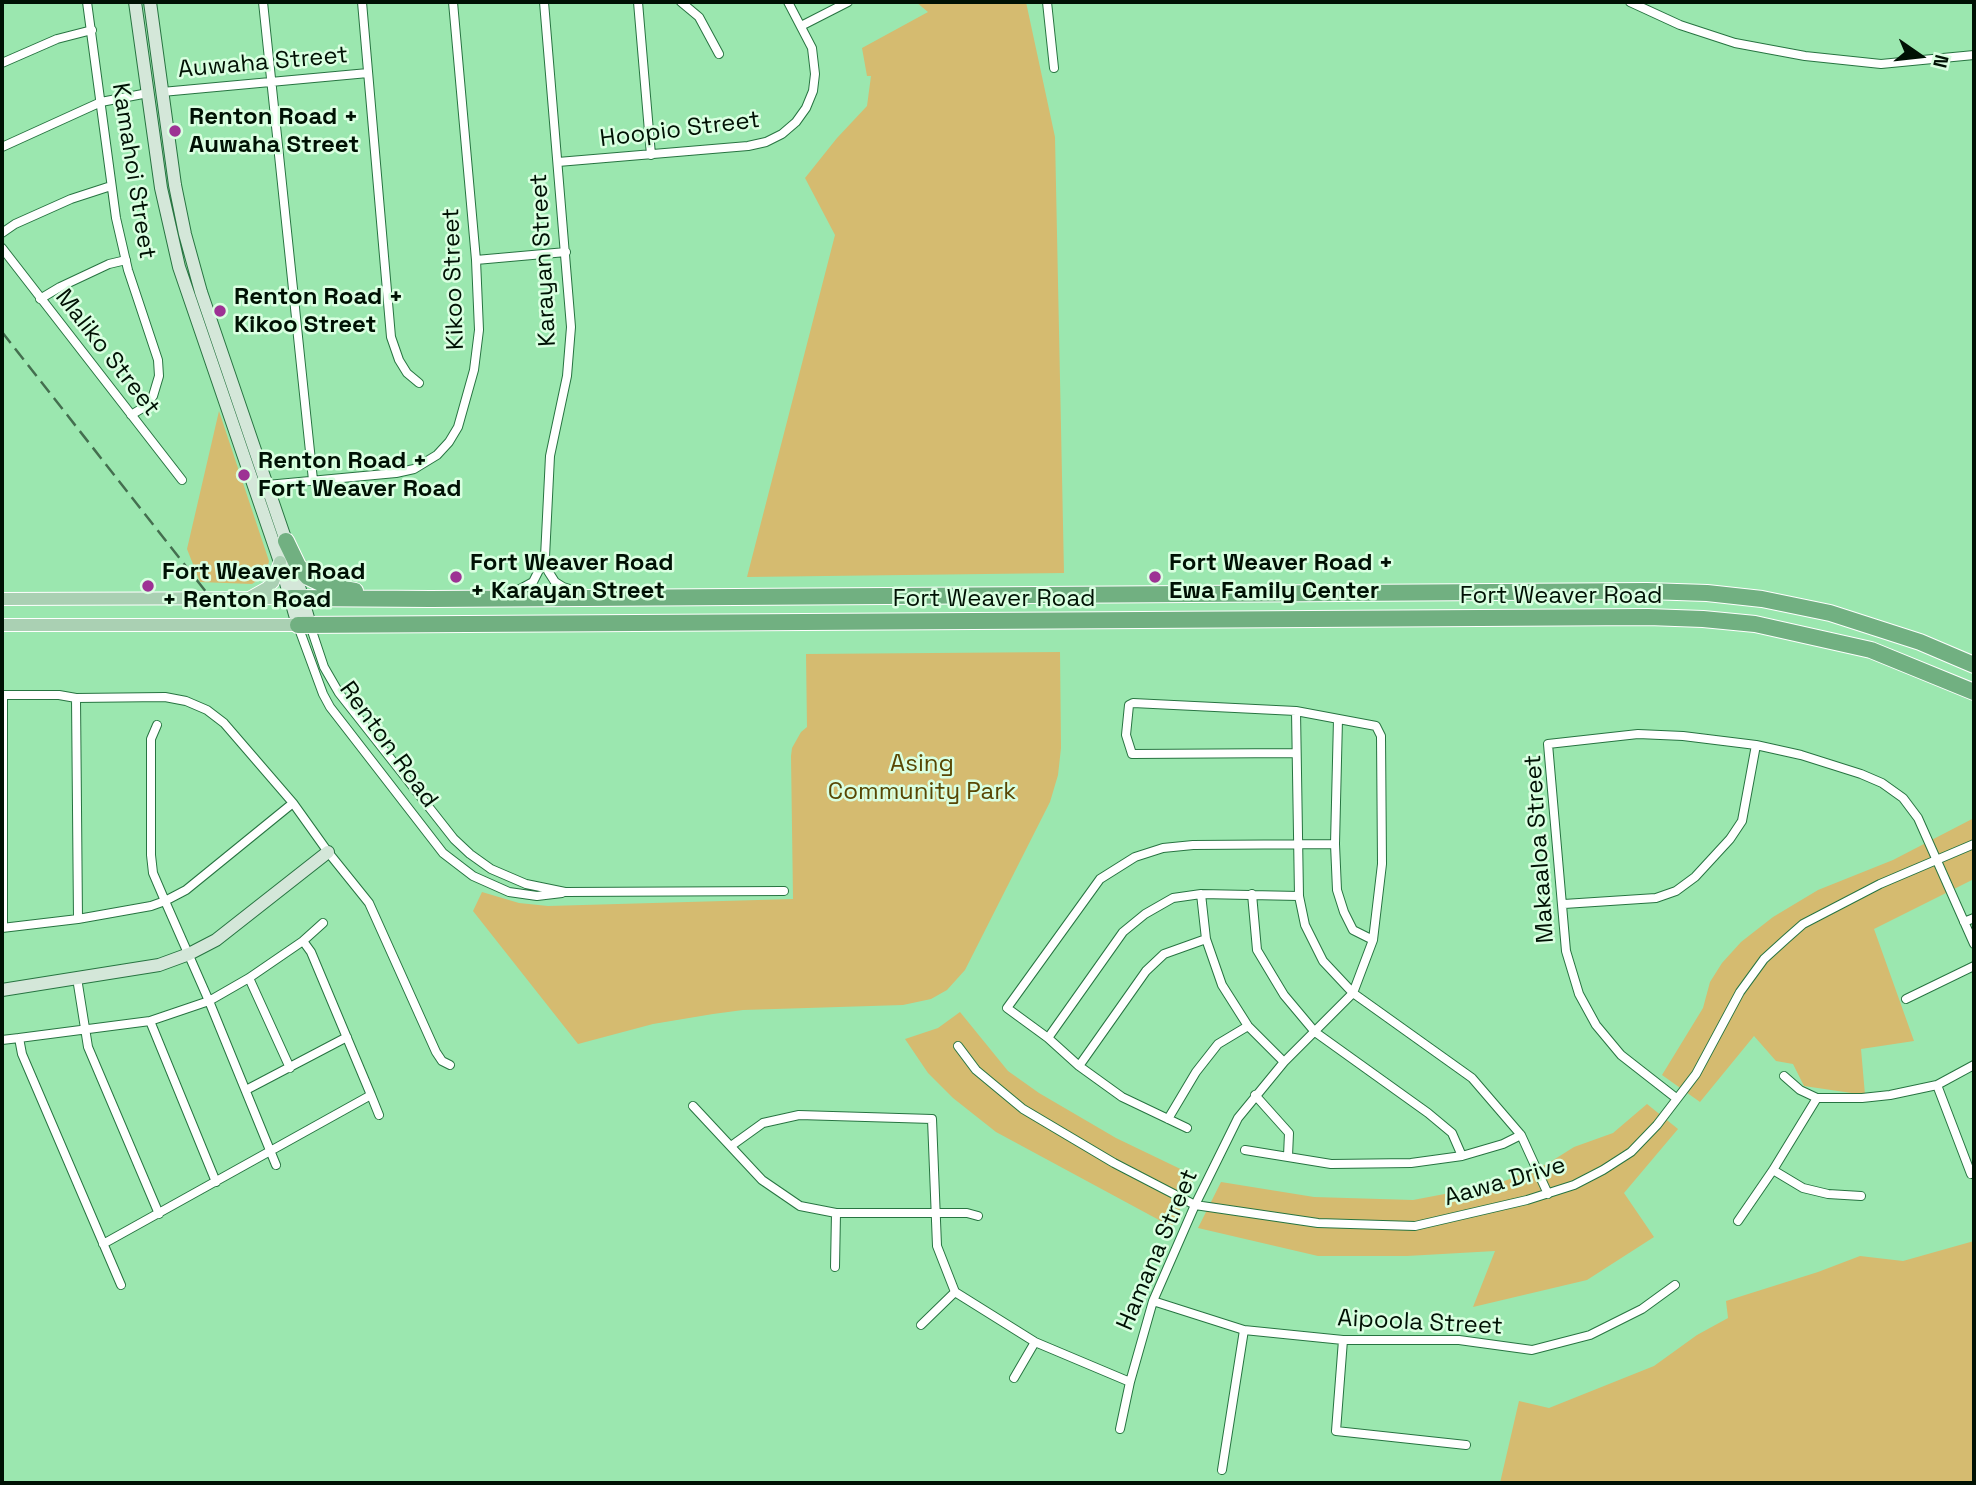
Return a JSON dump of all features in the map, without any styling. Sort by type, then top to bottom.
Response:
[{"type":"highway","points":[[286,541],[298,566],[308,577],[327,586],[355,591],[369,599]]},
{"type":"highway","name":"Fort Weaver Road","points":[[296,598],[1647,591],[1707,593],[1830,613],[1920,642],[1974,665]]},
{"type":"highway","points":[[305,622],[323,605],[369,599]]},
{"type":"highway","name":"Fort Weaver Road","points":[[305,622],[1648,617],[1729,621],[1767,626],[1871,650],[1974,692]]},
{"type":"main road","points":[[248,598],[273,582],[280,562]]},
{"type":"main road","name":"Fort Weaver Road","points":[[2,599],[296,598]]},
{"type":"main road","name":"Fort Weaver Road","points":[[2,625],[305,622]]},
{"type":"street","name":"Kamahoi Street","points":[[87,2],[111,186],[126,260],[157,352],[159,368],[153,396],[146,406],[131,415]]},
{"type":"street","name":"Renton Road","points":[[135,2],[167,219],[188,296],[267,485],[286,541],[296,598]]},
{"type":"street","name":"Renton Road","points":[[150,2],[174,185],[181,216],[234,409],[280,562],[324,667],[334,686],[460,846],[502,875],[526,884],[565,892]]},
{"type":"street","points":[[263,2],[313,480]]},
{"type":"street","points":[[362,2],[391,337],[398,360],[407,373],[419,383]]},
{"type":"street","name":"Kikoo Street","points":[[267,485],[405,472],[430,461],[449,442],[461,418],[477,355],[479,330],[476,260],[453,2]]},
{"type":"street","name":"Karayan Street","points":[[544,2],[571,312],[571,341],[566,376],[550,456],[545,558]]},
{"type":"street","points":[[638,2],[651,155]]},
{"type":"street","points":[[681,2],[699,18],[719,54]]},
{"type":"street","name":"Hoopio Street","points":[[558,162],[757,145],[774,139],[789,129],[806,108],[815,83],[814,57],[788,2]]},
{"type":"street","points":[[801,26],[846,2]]},
{"type":"street","points":[[1047,2],[1054,68]]},
{"type":"street","points":[[1630,2],[1680,25],[1735,43],[1805,56],[1881,64],[1974,55]]},
{"type":"street","points":[[2,63],[57,39],[92,30]]},
{"type":"street","name":"Auwaha Street","points":[[162,92],[368,73]]},
{"type":"street","points":[[148,93],[162,92]]},
{"type":"street","name":"Auwaha Street","points":[[2,147],[102,102],[148,93]]},
{"type":"street","points":[[2,233],[15,224],[71,199],[111,186]]},
{"type":"street","points":[[167,219],[181,216]]},
{"type":"street","name":"Maliko Street","points":[[2,248],[182,481]]},
{"type":"street","points":[[476,260],[566,252]]},
{"type":"street","points":[[40,299],[109,264],[126,260]]},
{"type":"street","points":[[545,558],[548,571],[558,584],[594,596]]},
{"type":"street","points":[[501,598],[518,592],[533,582],[545,558]]},
{"type":"street","name":"Renton Road","points":[[305,622],[323,694],[330,707],[443,853],[473,876],[509,892],[537,896],[565,892],[784,891]]},
{"type":"street","points":[[293,803],[186,890],[165,901],[78,919],[2,928],[2,695],[165,697],[186,701],[207,710],[224,723],[293,803],[369,903],[436,1052],[442,1061],[450,1065]]},
{"type":"street","points":[[76,698],[78,919]]},
{"type":"street","name":"Hamana Street","points":[[1120,1429],[1153,1301],[1195,1205],[1238,1118],[1284,1062],[1353,993],[1373,940],[1382,864],[1381,736],[1376,726],[1296,711],[1132,703],[1129,705],[1126,735],[1132,754],[1296,753]]},
{"type":"street","points":[[1296,711],[1299,896],[1305,925],[1323,961],[1353,993],[1472,1078],[1521,1135],[1548,1194]]},
{"type":"street","points":[[1338,719],[1335,844],[1337,890],[1343,912],[1353,930],[1373,940]]},
{"type":"street","points":[[157,725],[151,739],[153,873],[276,1166]]},
{"type":"street","name":"Makaaloa Street","points":[[1676,1098],[1621,1055],[1597,1025],[1579,994],[1566,951],[1548,744],[1638,734],[1683,736],[1756,745],[1801,755],[1882,783],[1903,798],[1918,818],[1974,944]]},
{"type":"street","points":[[1563,904],[1656,898],[1676,891],[1695,877],[1730,839],[1742,821],[1756,745]]},
{"type":"street","points":[[1187,1128],[1122,1097],[1007,1008],[1100,879],[1135,857],[1163,848],[1183,846],[1335,844]]},
{"type":"street","name":"Aawa Drive","points":[[958,1046],[976,1070],[1023,1109],[1114,1163],[1195,1205],[1318,1223],[1415,1226],[1548,1194],[1574,1185],[1631,1152],[1657,1125],[1696,1074],[1740,992],[1765,959],[1786,939],[1803,924],[1880,884],[1974,844]]},
{"type":"street","points":[[2,990],[159,965],[189,954],[216,940],[328,852]]},
{"type":"street","points":[[1048,1038],[1123,932],[1145,914],[1172,898],[1201,894],[1299,896]]},
{"type":"street","points":[[1201,894],[1206,939],[1222,985],[1248,1026],[1284,1062]]},
{"type":"street","points":[[1252,894],[1257,950],[1284,995],[1315,1032],[1452,1133],[1462,1156]]},
{"type":"street","points":[[1965,922],[1974,918]]},
{"type":"street","points":[[2,1040],[150,1021],[209,1001],[250,978],[303,941],[323,923]]},
{"type":"street","points":[[1079,1066],[1146,971],[1164,954],[1206,939]]},
{"type":"street","points":[[303,941],[311,952],[379,1115]]},
{"type":"street","points":[[1906,999],[1974,966]]},
{"type":"street","points":[[77,978],[89,1047],[159,1214]]},
{"type":"street","points":[[250,978],[290,1068]]},
{"type":"street","points":[[150,1021],[216,1182]]},
{"type":"street","points":[[1168,1119],[1196,1072],[1219,1044],[1248,1026]]},
{"type":"street","points":[[246,1090],[347,1037]]},
{"type":"street","points":[[19,1038],[22,1054],[121,1285]]},
{"type":"street","points":[[1784,1076],[1800,1090],[1817,1098],[1872,1097],[1937,1085],[1974,1065]]},
{"type":"street","points":[[1937,1085],[1971,1174]]},
{"type":"street","points":[[103,1244],[371,1095]]},
{"type":"street","points":[[1255,1095],[1289,1133],[1288,1156]]},
{"type":"street","points":[[1738,1221],[1817,1098]]},
{"type":"street","points":[[693,1106],[762,1180],[800,1206],[836,1213],[936,1213],[978,1216]]},
{"type":"street","points":[[731,1146],[763,1123],[799,1115],[932,1119],[937,1246],[955,1292],[1035,1342],[1130,1382]]},
{"type":"street","points":[[1245,1150],[1331,1164],[1411,1163],[1462,1156],[1503,1144],[1521,1135]]},
{"type":"street","points":[[1773,1170],[1803,1188],[1828,1194],[1861,1196]]},
{"type":"street","points":[[835,1267],[836,1213]]},
{"type":"street","name":"Aipoola Street","points":[[1153,1301],[1244,1330],[1343,1340],[1459,1340],[1532,1350],[1590,1335],[1642,1310],[1675,1285]]},
{"type":"street","points":[[921,1325],[955,1292]]},
{"type":"street","points":[[1222,1470],[1244,1330]]},
{"type":"street","points":[[1343,1340],[1336,1431],[1466,1445]]},
{"type":"street","points":[[1014,1378],[1035,1342]]},
{"type":"green space","points":[[916,2],[1026,2],[1055,137],[1064,573],[747,577],[835,235],[805,178],[867,106],[871,76],[867,76],[862,48],[928,12]]},
{"type":"green space","points":[[219,411],[269,561],[266,575],[252,584],[200,582],[187,549]]},
{"type":"green space","name":"Asing Community Park","points":[[1060,652],[1061,748],[1058,775],[1050,802],[965,970],[947,990],[931,999],[903,1005],[743,1010],[653,1024],[578,1044],[473,911],[482,892],[519,903],[548,906],[793,899],[791,756],[792,748],[807,727],[806,654]]},
{"type":"green space","points":[[1974,818],[1974,879],[1874,929],[1914,1041],[1861,1049],[1865,1095],[1804,1086],[1793,1064],[1776,1061],[1754,1036],[1700,1102],[1662,1075],[1703,1008],[1710,982],[1722,963],[1741,942],[1773,917],[1818,890],[1893,860]]},
{"type":"green space","points":[[960,1012],[1008,1071],[1039,1093],[1116,1138],[1195,1176],[1172,1227],[996,1132],[953,1098],[928,1073],[905,1039],[938,1028]]},
{"type":"green space","points":[[1647,1104],[1678,1129],[1624,1193],[1654,1237],[1587,1280],[1473,1307],[1495,1251],[1407,1256],[1318,1256],[1198,1228],[1221,1182],[1314,1197],[1413,1200],[1497,1184],[1547,1164],[1574,1147],[1613,1133]]},
{"type":"green space","points":[[1974,1241],[1974,1483],[1500,1483],[1519,1401],[1549,1408],[1654,1366],[1697,1335],[1728,1318],[1726,1301],[1860,1256],[1903,1261]]},
{"type":"railway","points":[[2,332],[210,597]]},
{"type":"place","name":"Renton Road + Auwaha Street","points":[[175,131]]},
{"type":"place","name":"Renton Road + Kikoo Street","points":[[220,311]]},
{"type":"place","name":"Renton Road + Fort Weaver Road","points":[[244,475]]},
{"type":"place","name":"Fort Weaver Road + Karayan Street","points":[[456,577]]},
{"type":"place","name":"Fort Weaver Road + Ewa Family Center","points":[[1155,577]]},
{"type":"place","name":"Fort Weaver Road + Renton Road","points":[[148,586]]}]
